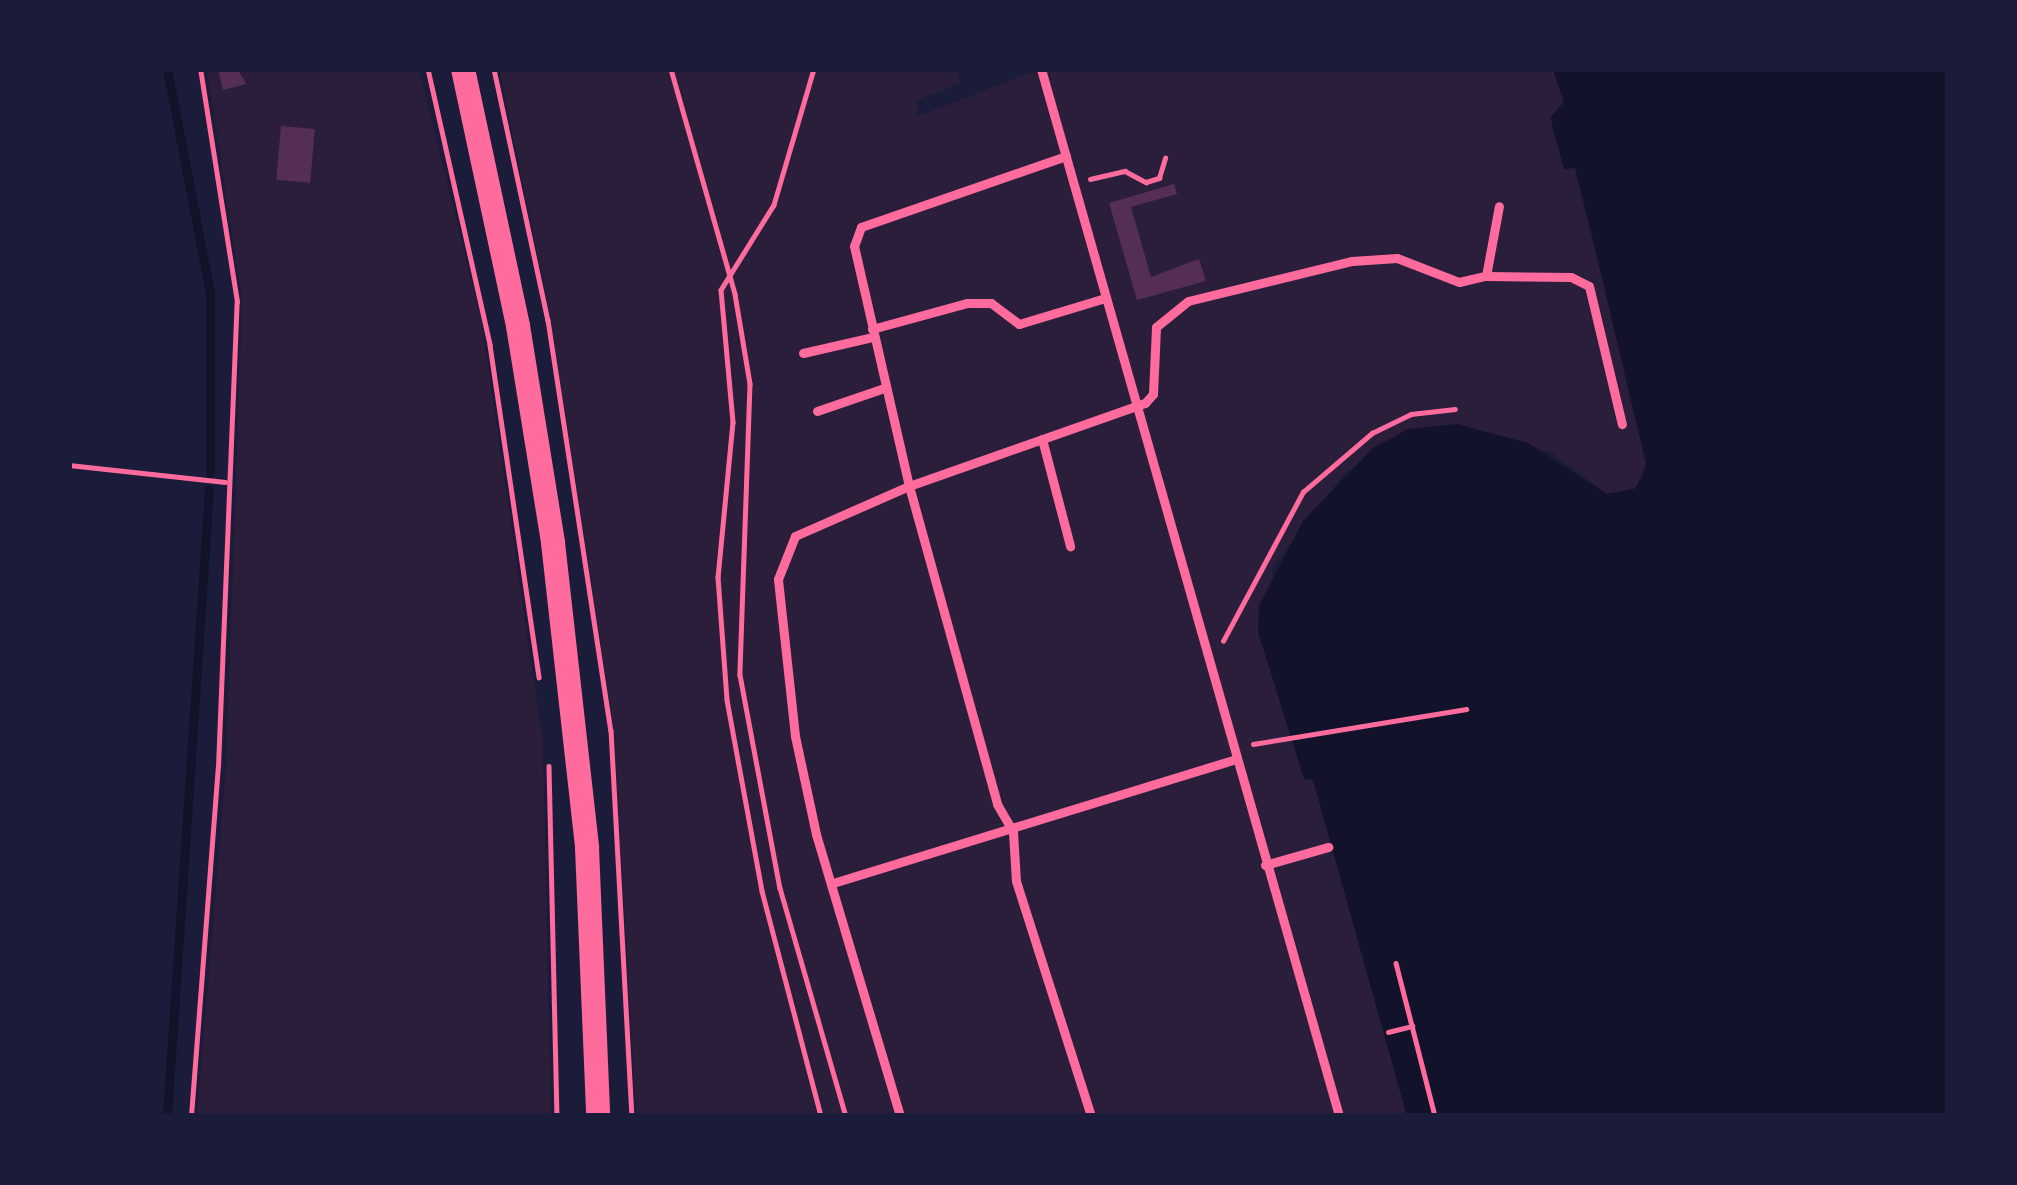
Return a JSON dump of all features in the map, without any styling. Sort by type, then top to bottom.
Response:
[{"type":"main road","points":[[463,69],[518,326],[553,543],[589,870],[598,1116]]},
{"type":"lane","points":[[1041,69],[1339,1116]]},
{"type":"lane","points":[[1066,156],[861,227],[854,246],[909,486],[998,804],[1012,832],[1016,880],[1091,1116]]},
{"type":"lane","points":[[1486,276],[1499,206]]},
{"type":"lane","points":[[900,1116],[795,736],[778,579],[786,551],[806,528],[909,486],[1135,407],[1153,394],[1156,328],[1188,301],[1352,261],[1396,259],[1460,282],[1486,276],[1571,277],[1589,286],[1622,424]]},
{"type":"lane","points":[[803,353],[968,303],[991,303],[1019,324],[1105,298]]},
{"type":"lane","points":[[818,411],[884,388]]},
{"type":"lane","points":[[1042,440],[1070,546]]},
{"type":"lane","points":[[833,883],[1012,832],[1042,816],[1233,754]]},
{"type":"lane","points":[[1265,865],[1328,847]]},
{"type":"path","points":[[190,1116],[218,767],[226,482],[237,302],[200,69]]},
{"type":"path","points":[[428,69],[490,345],[542,698]]},
{"type":"path","points":[[671,69],[728,275],[754,420],[740,675],[784,905],[846,1116]]},
{"type":"path","points":[[814,69],[774,205],[728,275],[718,305],[734,422],[719,630],[762,891],[821,1116]]},
{"type":"path","points":[[1073,183],[1125,171],[1146,182],[1160,178],[1165,158]]},
{"type":"path","points":[[1209,667],[1303,491],[1372,434],[1411,413],[1455,409]]},
{"type":"path","points":[[69,465],[226,482]]},
{"type":"path","points":[[1233,754],[1466,709]]},
{"type":"path","points":[[548,742],[557,1116]]},
{"type":"path","points":[[1396,963],[1436,1116]]},
{"type":"path","points":[[1388,1032],[1412,1026]]},
{"type":"shaded area","points":[[207,69],[419,69],[481,319],[543,743],[551,1116],[197,1116],[226,767],[242,300]]},
{"type":"shaded area","points":[[499,69],[956,69],[961,83],[917,100],[918,116],[1040,69],[1553,69],[1564,102],[1551,117],[1553,129],[1564,168],[1575,167],[1647,464],[1641,478],[1635,488],[1607,494],[1551,452],[1408,429],[1344,474],[1272,568],[1280,695],[1304,778],[1313,780],[1407,1116],[636,1116],[614,729],[551,320]]},
{"type":"shaded area","points":[[1553,69],[1948,69],[1948,1116],[1407,1116],[1313,780],[1304,779],[1258,632],[1259,606],[1303,521],[1373,448],[1408,429],[1457,424],[1528,443],[1607,494],[1635,489],[1646,464],[1575,168],[1564,169],[1553,129],[1551,117],[1564,102]]},
{"type":"building","points":[[218,69],[238,69],[246,84],[223,90]]},
{"type":"building","points":[[281,126],[315,129],[310,183],[276,180]]},
{"type":"building","points":[[1174,184],[1177,194],[1131,207],[1151,277],[1199,259],[1206,281],[1137,300],[1109,203]]},
{"type":"waterway","points":[[167,69],[210,293],[210,473]]},
{"type":"waterway","points":[[167,1116],[209,489]]}]
